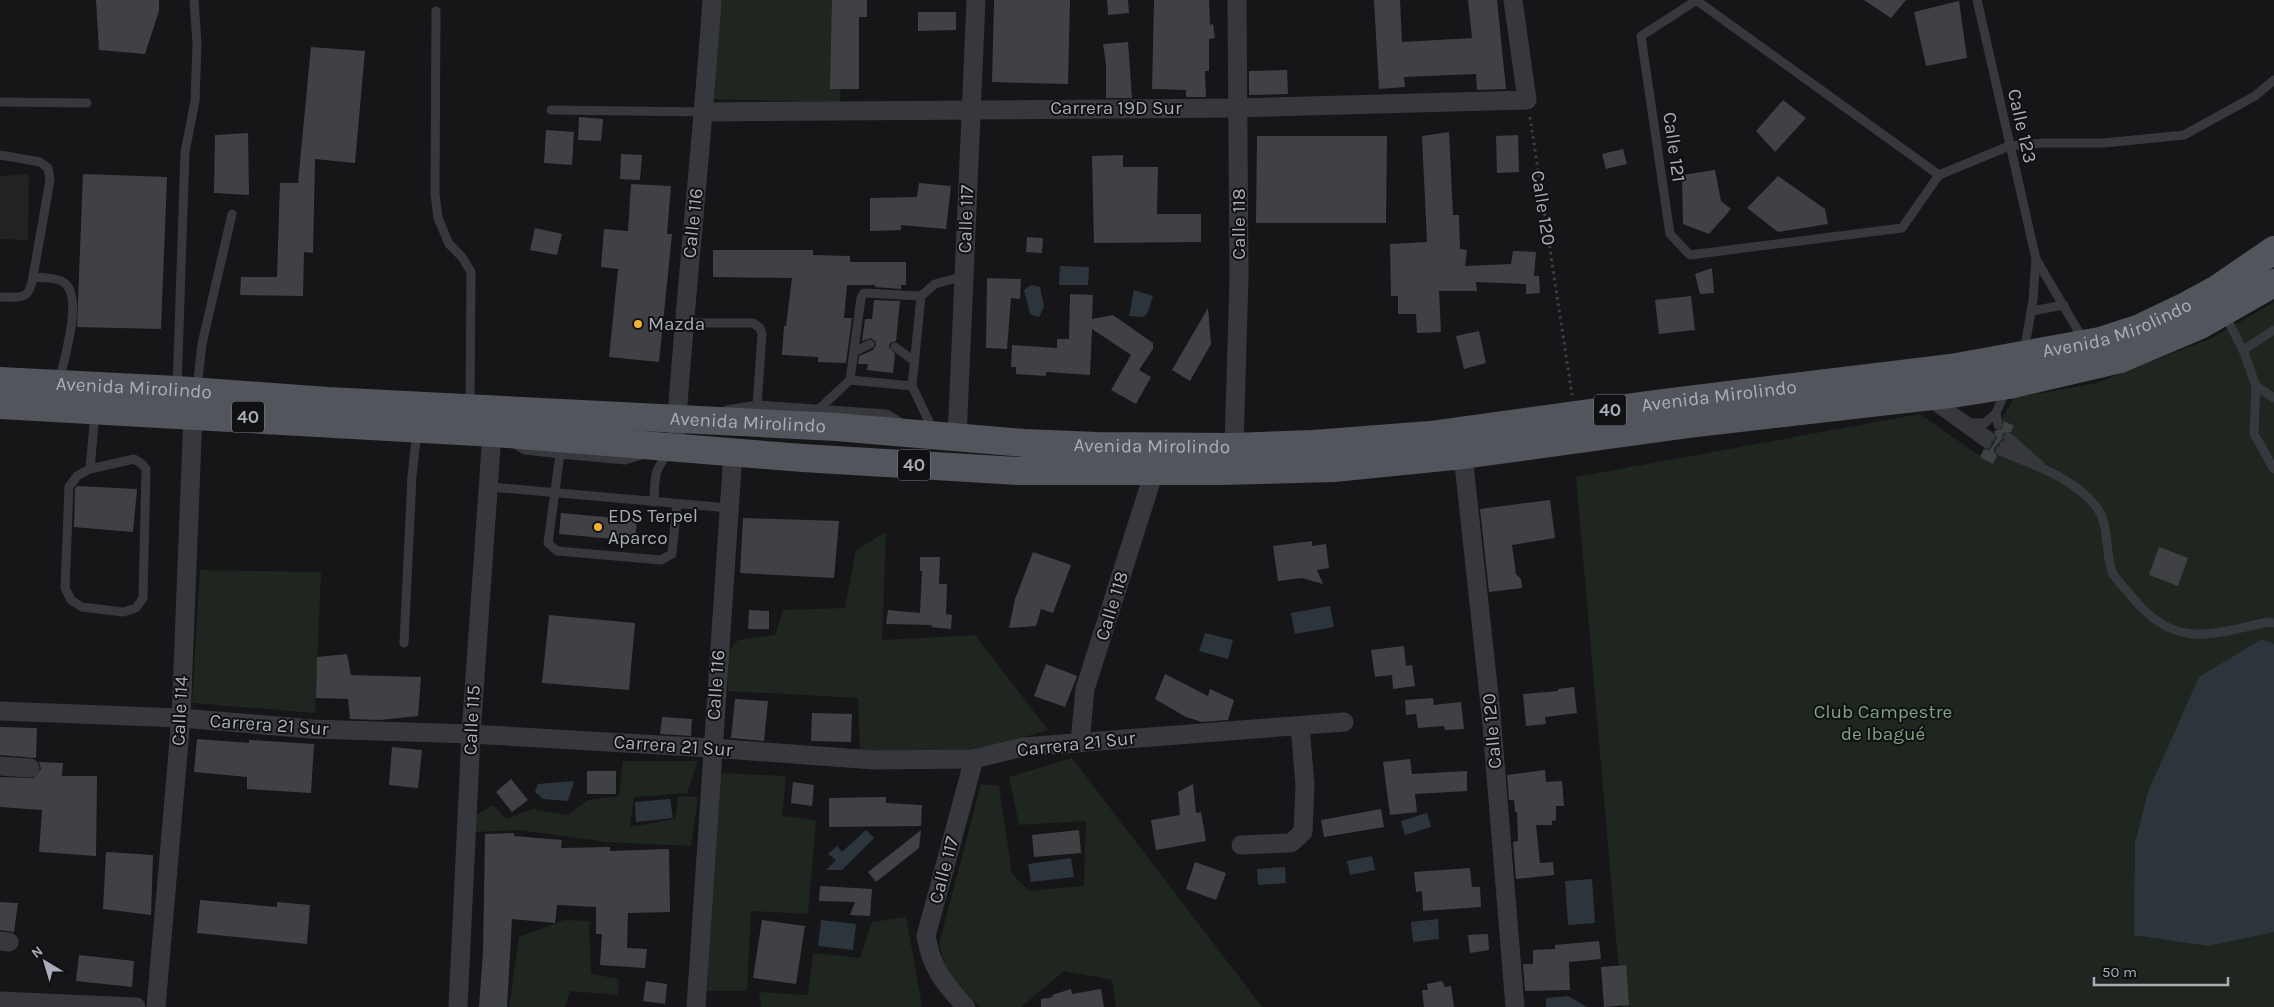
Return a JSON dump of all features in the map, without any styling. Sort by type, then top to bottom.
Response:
[{"type":"main road","name":"Avenida Mirolindo","points":[[0,405],[95,409],[189,398],[318,400],[836,427],[938,437],[1098,446],[1234,448],[1376,440],[1951,368],[2086,344],[2140,328],[2182,308],[2217,289],[2274,250]]},
{"type":"main road","name":"Avenida Mirolindo","points":[[0,381],[59,384],[189,398],[418,428],[893,464],[1018,471],[1154,472],[1334,468],[1463,455],[1689,424],[2009,385],[2120,359],[2200,325],[2274,283]]},
{"type":"street","name":"Calle 116","points":[[675,447],[683,323],[705,112],[712,0]]},
{"type":"street","name":"Calle 117","points":[[938,437],[964,276],[976,0]]},
{"type":"street","name":"Calle 118","points":[[1234,448],[1239,277],[1237,0]]},
{"type":"street","points":[[1513,0],[1527,100]]},
{"type":"street","name":"Carrera 19D Sur","points":[[705,112],[1238,108],[1527,100]]},
{"type":"street","name":"Calle 114","points":[[156,1007],[181,718],[189,398]]},
{"type":"street","name":"Calle 115","points":[[458,1007],[471,734],[494,433]]},
{"type":"street","name":"Calle 116","points":[[696,1007],[733,452]]},
{"type":"street","name":"Calle 120","points":[[1463,455],[1491,714],[1515,1007]]},
{"type":"street","name":"Calle 118","points":[[1080,742],[1085,689],[1154,472]]},
{"type":"street","name":"Carrera 21 Sur","points":[[0,711],[181,718],[312,729],[471,734],[712,748],[874,760],[974,759],[1022,747],[1344,722]]},
{"type":"street","points":[[1241,845],[1290,844],[1303,832],[1305,785],[1300,726]]},
{"type":"street","name":"Calle 117","points":[[966,1007],[941,980],[930,958],[926,936],[974,759]]},
{"type":"street","points":[[0,766],[30,768]]},
{"type":"street","points":[[9,1003],[136,1007]]},
{"type":"lane","points":[[189,398],[185,152],[195,101],[197,44],[194,0]]},
{"type":"lane","points":[[1697,0],[1939,175],[2009,146],[2043,143],[2104,143],[2184,135],[2255,96],[2274,80]]},
{"type":"lane","name":"Calle 121","points":[[1697,0],[1641,36],[1670,234],[1690,255],[1902,228],[1939,175]]},
{"type":"lane","name":"Calle 123","points":[[1977,0],[2036,259],[2086,344]]},
{"type":"lane","points":[[436,11],[435,194],[438,218],[449,244],[462,257],[472,272],[469,408]]},
{"type":"lane","points":[[0,102],[87,103]]},
{"type":"lane","points":[[551,110],[705,112]]},
{"type":"lane","points":[[0,155],[40,162],[48,168],[50,180],[31,290],[22,297],[0,298]]},
{"type":"lane","points":[[189,398],[232,214]]},
{"type":"lane","name":"Calle 123","points":[[2023,356],[2031,311],[2036,259]]},
{"type":"lane","points":[[938,437],[912,386],[921,296],[935,284],[964,276]]},
{"type":"lane","points":[[33,277],[62,280],[67,284],[70,291],[72,326],[59,384]]},
{"type":"lane","points":[[819,409],[850,380],[861,298],[864,293],[921,296]]},
{"type":"lane","points":[[2031,311],[2064,305]]},
{"type":"lane","points":[[2224,312],[2243,350],[2256,386],[2254,434],[2274,469]]},
{"type":"lane","points":[[683,323],[753,323],[760,328],[762,334],[757,405]]},
{"type":"lane","points":[[2243,350],[2274,330]]},
{"type":"lane","points":[[854,352],[870,344]]},
{"type":"lane","points":[[895,347],[914,361]]},
{"type":"lane","points":[[850,380],[912,386]]},
{"type":"lane","points":[[1969,422],[1985,423],[1996,412],[2009,385]]},
{"type":"lane","points":[[2256,386],[2274,398]]},
{"type":"lane","points":[[1927,396],[1969,422],[1989,440],[1927,396]]},
{"type":"lane","points":[[677,418],[757,405],[819,409],[886,414],[938,437]]},
{"type":"lane","points":[[90,469],[95,409]]},
{"type":"lane","points":[[1996,412],[1998,425]]},
{"type":"lane","points":[[404,643],[412,476],[418,428]]},
{"type":"lane","points":[[494,433],[525,450],[625,460],[675,447]]},
{"type":"lane","points":[[2046,470],[2004,444],[2074,486],[2096,506],[2104,522],[2113,574],[2144,611],[2174,632],[2210,636],[2267,622],[2274,623]]},
{"type":"lane","points":[[654,502],[655,471],[675,447]]},
{"type":"lane","points":[[560,454],[548,543],[557,551],[661,560],[667,558],[672,554],[676,504]]},
{"type":"lane","points":[[134,459],[146,469],[143,598],[136,608],[123,612],[82,607],[72,600],[65,588],[69,487],[77,476],[90,469],[134,459]]},
{"type":"lane","points":[[490,487],[555,491],[728,508]]},
{"type":"path","name":"Calle 120","points":[[1527,100],[1575,415]]},
{"type":"shaded area","points":[[29,174],[28,240],[0,239],[0,176]]},
{"type":"shaded area","points":[[1060,266],[1089,267],[1088,285],[1059,285]]},
{"type":"shaded area","points":[[1031,285],[1040,287],[1044,307],[1039,317],[1030,314],[1024,290]]},
{"type":"shaded area","points":[[1134,290],[1153,296],[1147,314],[1143,317],[1129,316]]},
{"type":"shaded area","points":[[1330,606],[1334,627],[1295,634],[1291,613]]},
{"type":"shaded area","points":[[1205,633],[1233,640],[1228,659],[1199,651]]},
{"type":"shaded area","points":[[2262,639],[2274,644],[2274,932],[2208,946],[2134,935],[2135,843],[2148,792],[2199,677]]},
{"type":"shaded area","points":[[574,781],[568,801],[543,799],[535,792],[538,784]]},
{"type":"shaded area","points":[[670,799],[673,818],[636,822],[635,802]]},
{"type":"shaded area","points":[[1427,813],[1431,827],[1405,835],[1401,821]]},
{"type":"shaded area","points":[[866,830],[874,838],[842,870],[826,870],[836,860],[828,854],[837,846],[842,852]]},
{"type":"shaded area","points":[[1372,856],[1375,870],[1350,875],[1347,861]]},
{"type":"shaded area","points":[[1071,858],[1074,877],[1031,882],[1028,864]]},
{"type":"shaded area","points":[[1285,867],[1286,883],[1258,885],[1257,869]]},
{"type":"shaded area","points":[[1592,879],[1595,923],[1568,925],[1565,881]]},
{"type":"shaded area","points":[[1438,919],[1439,939],[1413,942],[1411,922]]},
{"type":"shaded area","points":[[821,920],[856,924],[853,950],[818,946]]},
{"type":"shaded area","points":[[1568,996],[1587,1007],[1546,1007],[1546,998]]},
{"type":"green space","points":[[720,0],[844,0],[840,103],[712,99]]},
{"type":"green space","name":"Club Campestre de Ibagué","points":[[2274,302],[2274,1007],[1622,1007],[1576,477],[1920,414],[1980,456],[2014,398],[2096,383],[2212,338]]},
{"type":"green space","points":[[886,532],[882,640],[975,635],[1048,730],[977,751],[860,752],[858,698],[728,691],[726,654],[738,640],[775,635],[783,610],[845,608],[856,550]]},
{"type":"green space","points":[[200,570],[321,572],[315,713],[192,703]]},
{"type":"green space","points":[[1072,758],[1262,1007],[1116,1007],[1112,980],[1064,971],[1021,1007],[980,1007],[948,973],[939,944],[981,784],[999,786],[1012,874],[1029,891],[1084,886],[1086,821],[1019,825],[1009,777]]},
{"type":"green space","points":[[623,761],[698,761],[687,793],[634,797],[630,827],[675,819],[678,796],[698,797],[691,846],[606,842],[519,830],[475,832],[473,817],[493,805],[506,819],[533,809],[568,815],[588,800],[619,796]]},
{"type":"green space","points":[[715,773],[786,776],[782,816],[816,820],[808,914],[751,911],[747,991],[707,991]]},
{"type":"green space","points":[[906,917],[922,1005],[920,1007],[761,1007],[759,992],[808,995],[813,953],[860,958],[872,922]]},
{"type":"green space","points":[[564,920],[589,921],[591,974],[619,979],[618,995],[570,991],[565,1007],[509,1007],[519,937]]},
{"type":"building","points":[[96,0],[159,0],[159,11],[145,54],[99,50]]},
{"type":"building","points":[[832,0],[867,0],[867,17],[859,17],[859,89],[830,89]]},
{"type":"building","points":[[994,0],[1070,0],[1068,84],[992,82]]},
{"type":"building","points":[[1107,0],[1128,0],[1129,13],[1108,15]]},
{"type":"building","points":[[1154,0],[1209,0],[1210,25],[1213,24],[1215,38],[1209,39],[1209,71],[1205,71],[1206,97],[1186,97],[1186,90],[1152,89]]},
{"type":"building","points":[[1374,0],[1400,0],[1402,42],[1472,38],[1468,0],[1497,0],[1506,89],[1477,90],[1476,74],[1404,77],[1405,87],[1379,89]]},
{"type":"building","points":[[1864,0],[1906,0],[1891,18]]},
{"type":"building","points":[[1959,1],[1967,58],[1926,66],[1914,12]]},
{"type":"building","points":[[918,12],[956,12],[956,30],[918,31]]},
{"type":"building","points":[[1128,42],[1132,98],[1106,98],[1106,64],[1103,44]]},
{"type":"building","points":[[311,47],[365,51],[355,163],[315,159],[313,253],[304,252],[303,296],[240,295],[241,277],[277,277],[280,183],[298,183]]},
{"type":"building","points":[[1287,70],[1288,94],[1249,95],[1249,71]]},
{"type":"building","points":[[1783,100],[1806,118],[1775,152],[1756,131]]},
{"type":"building","points":[[579,117],[603,119],[601,141],[578,140]]},
{"type":"building","points":[[546,130],[574,132],[572,165],[544,163]]},
{"type":"building","points":[[1449,132],[1453,215],[1459,215],[1460,249],[1467,250],[1465,266],[1511,264],[1513,251],[1536,252],[1534,276],[1539,276],[1540,293],[1526,294],[1526,284],[1476,282],[1477,291],[1439,291],[1441,332],[1417,333],[1416,314],[1398,314],[1398,296],[1391,296],[1390,244],[1427,242],[1422,136]]},
{"type":"building","points":[[248,133],[249,195],[214,193],[215,135]]},
{"type":"building","points":[[1518,135],[1519,172],[1497,173],[1496,136]]},
{"type":"building","points":[[1257,136],[1387,136],[1386,223],[1256,223]]},
{"type":"building","points":[[1623,149],[1627,164],[1606,169],[1602,154]]},
{"type":"building","points":[[621,154],[642,155],[640,180],[620,179]]},
{"type":"building","points":[[1123,155],[1123,167],[1158,167],[1157,214],[1201,214],[1201,242],[1094,243],[1092,156]]},
{"type":"building","points":[[1715,170],[1721,201],[1731,209],[1709,234],[1683,224],[1682,175]]},
{"type":"building","points":[[83,174],[167,177],[161,329],[77,327]]},
{"type":"building","points":[[1778,176],[1825,209],[1828,224],[1778,232],[1747,208]]},
{"type":"building","points":[[919,183],[951,186],[946,229],[901,225],[901,230],[870,231],[870,198],[917,197]]},
{"type":"building","points":[[631,184],[671,186],[667,234],[672,234],[659,362],[609,357],[618,269],[601,267],[604,229],[628,231]]},
{"type":"building","points":[[535,228],[562,234],[557,255],[530,250]]},
{"type":"building","points":[[1027,237],[1043,238],[1042,253],[1026,252]]},
{"type":"building","points":[[713,250],[813,250],[813,255],[850,256],[850,262],[906,262],[906,285],[901,285],[901,289],[875,287],[875,285],[847,285],[844,318],[852,318],[846,363],[818,362],[818,357],[782,355],[784,326],[786,326],[792,278],[713,277]]},
{"type":"building","points":[[1712,268],[1714,293],[1700,294],[1695,274]]},
{"type":"building","points":[[987,278],[1021,279],[1020,299],[1011,298],[1007,349],[986,348]]},
{"type":"building","points":[[1070,294],[1093,295],[1092,319],[1113,315],[1153,343],[1153,349],[1139,370],[1151,377],[1136,404],[1111,390],[1131,355],[1092,329],[1090,375],[1046,372],[1046,376],[1016,374],[1016,367],[1011,367],[1012,345],[1057,348],[1057,339],[1069,339]]},
{"type":"building","points":[[1691,296],[1695,330],[1659,334],[1655,300]]},
{"type":"building","points":[[874,300],[900,301],[896,341],[890,343],[889,347],[895,354],[893,373],[867,370],[868,364],[858,364],[859,356],[873,350],[876,345],[875,341],[871,338],[862,341],[865,319],[872,319]]},
{"type":"building","points":[[1208,308],[1211,344],[1190,381],[1172,370]]},
{"type":"building","points":[[1479,331],[1486,363],[1464,369],[1456,336]]},
{"type":"building","points":[[2004,421],[2014,426],[2011,432],[2003,433],[2002,439],[1994,448],[1997,456],[1993,464],[1980,457],[1984,449],[1989,450],[1992,447],[1997,438],[1994,431],[2002,429]]},
{"type":"building","points":[[77,486],[137,489],[133,532],[74,527],[75,489]]},
{"type":"building","points":[[1550,500],[1555,538],[1512,545],[1516,574],[1521,579],[1522,588],[1489,592],[1480,509]]},
{"type":"building","name":"EDS Terpel Aparco","points":[[561,513],[637,520],[635,541],[559,534]]},
{"type":"building","points":[[743,518],[839,521],[834,578],[740,573]]},
{"type":"building","points":[[1312,541],[1312,546],[1326,544],[1329,568],[1317,570],[1323,584],[1302,578],[1278,581],[1273,546]]},
{"type":"building","points":[[2159,547],[2188,558],[2178,586],[2149,575]]},
{"type":"building","points":[[1033,552],[1071,565],[1053,613],[1041,609],[1036,626],[1009,628],[1015,599]]},
{"type":"building","points":[[920,557],[940,557],[939,584],[947,584],[946,614],[952,615],[951,629],[931,627],[932,625],[886,624],[888,610],[920,613],[922,571],[920,571]]},
{"type":"building","points":[[749,610],[769,611],[769,629],[748,629]]},
{"type":"building","points":[[549,615],[635,623],[629,690],[542,683]]},
{"type":"building","points":[[1404,646],[1406,666],[1412,665],[1415,686],[1393,689],[1392,675],[1375,677],[1371,650]]},
{"type":"building","points":[[347,654],[351,675],[421,677],[418,716],[380,720],[350,719],[348,699],[316,698],[317,657]]},
{"type":"building","points":[[1046,664],[1077,676],[1065,707],[1034,696]]},
{"type":"building","points":[[1165,674],[1208,696],[1210,689],[1234,700],[1228,720],[1202,722],[1186,717],[1155,699]]},
{"type":"building","points":[[1574,687],[1577,713],[1545,717],[1546,724],[1526,726],[1523,694],[1558,691],[1558,689]]},
{"type":"building","points":[[1433,698],[1434,705],[1461,702],[1464,729],[1445,730],[1444,726],[1418,728],[1416,714],[1406,715],[1405,700]]},
{"type":"building","points":[[735,699],[768,701],[764,741],[731,738]]},
{"type":"building","points":[[812,713],[852,714],[851,742],[811,741]]},
{"type":"building","points":[[662,717],[692,719],[691,736],[660,734]]},
{"type":"building","points":[[0,727],[37,728],[36,758],[0,755]]},
{"type":"building","points":[[197,739],[249,743],[249,740],[314,744],[311,793],[247,789],[247,777],[194,772]]},
{"type":"building","points":[[392,747],[422,750],[418,788],[389,785]]},
{"type":"building","points":[[1410,759],[1412,774],[1467,771],[1467,791],[1415,794],[1417,812],[1390,815],[1383,762]]},
{"type":"building","points":[[39,762],[63,763],[62,776],[97,776],[96,856],[39,852],[42,810],[0,807],[0,777],[34,778],[41,769]]},
{"type":"building","points":[[1545,770],[1546,782],[1562,781],[1564,806],[1556,806],[1556,820],[1552,821],[1552,825],[1536,825],[1540,863],[1553,862],[1554,875],[1516,879],[1513,842],[1518,841],[1517,812],[1515,812],[1514,800],[1509,800],[1507,775]]},
{"type":"building","points":[[587,771],[616,771],[616,794],[587,794]]},
{"type":"building","points":[[511,779],[528,800],[512,812],[496,792]]},
{"type":"building","points":[[793,782],[814,785],[812,806],[791,803]]},
{"type":"building","points":[[1193,784],[1196,813],[1201,812],[1206,841],[1156,850],[1151,820],[1180,815],[1178,792]]},
{"type":"building","points":[[886,797],[886,803],[922,805],[921,826],[829,827],[829,798]]},
{"type":"building","points":[[1381,809],[1384,827],[1324,837],[1321,820]]},
{"type":"building","points":[[921,830],[919,848],[876,882],[868,872]]},
{"type":"building","points":[[1079,830],[1081,853],[1034,857],[1032,835]]},
{"type":"building","points":[[514,833],[514,836],[562,840],[561,848],[610,847],[610,851],[669,849],[670,912],[628,913],[627,948],[647,949],[645,968],[600,965],[602,934],[596,934],[596,907],[557,905],[555,923],[512,919],[507,1007],[479,1007],[483,953],[485,834]]},
{"type":"building","points":[[106,852],[153,855],[151,915],[103,909]]},
{"type":"building","points":[[1195,862],[1226,873],[1216,900],[1186,889]]},
{"type":"building","points":[[1470,868],[1472,887],[1480,887],[1481,907],[1423,911],[1422,891],[1416,892],[1414,872]]},
{"type":"building","points":[[820,886],[872,889],[870,916],[850,915],[855,902],[819,901]]},
{"type":"building","points":[[200,900],[277,907],[277,902],[310,905],[307,944],[197,933]]},
{"type":"building","points":[[0,902],[18,903],[14,932],[0,930]]},
{"type":"building","points":[[762,920],[805,926],[796,984],[753,978]]},
{"type":"building","points":[[1488,934],[1489,950],[1470,953],[1468,935]]},
{"type":"building","points":[[1599,941],[1601,959],[1569,962],[1570,990],[1525,991],[1523,964],[1533,964],[1533,950],[1555,949],[1555,945]]},
{"type":"building","points":[[79,955],[134,961],[132,987],[76,981]]},
{"type":"building","points":[[1626,965],[1629,1005],[1604,1007],[1601,967]]},
{"type":"building","points":[[646,981],[667,984],[665,1004],[643,1001]]},
{"type":"building","points":[[1442,981],[1445,987],[1451,986],[1454,1007],[1424,1007],[1422,990],[1428,990],[1427,984]]},
{"type":"building","points":[[1071,989],[1072,994],[1101,989],[1104,1007],[1041,1007],[1041,999],[1053,997],[1052,995]]},
{"type":"place","name":"Mazda","points":[[638,324]]},
{"type":"place","name":"EDS Terpel Aparco","points":[[598,527]]}]
